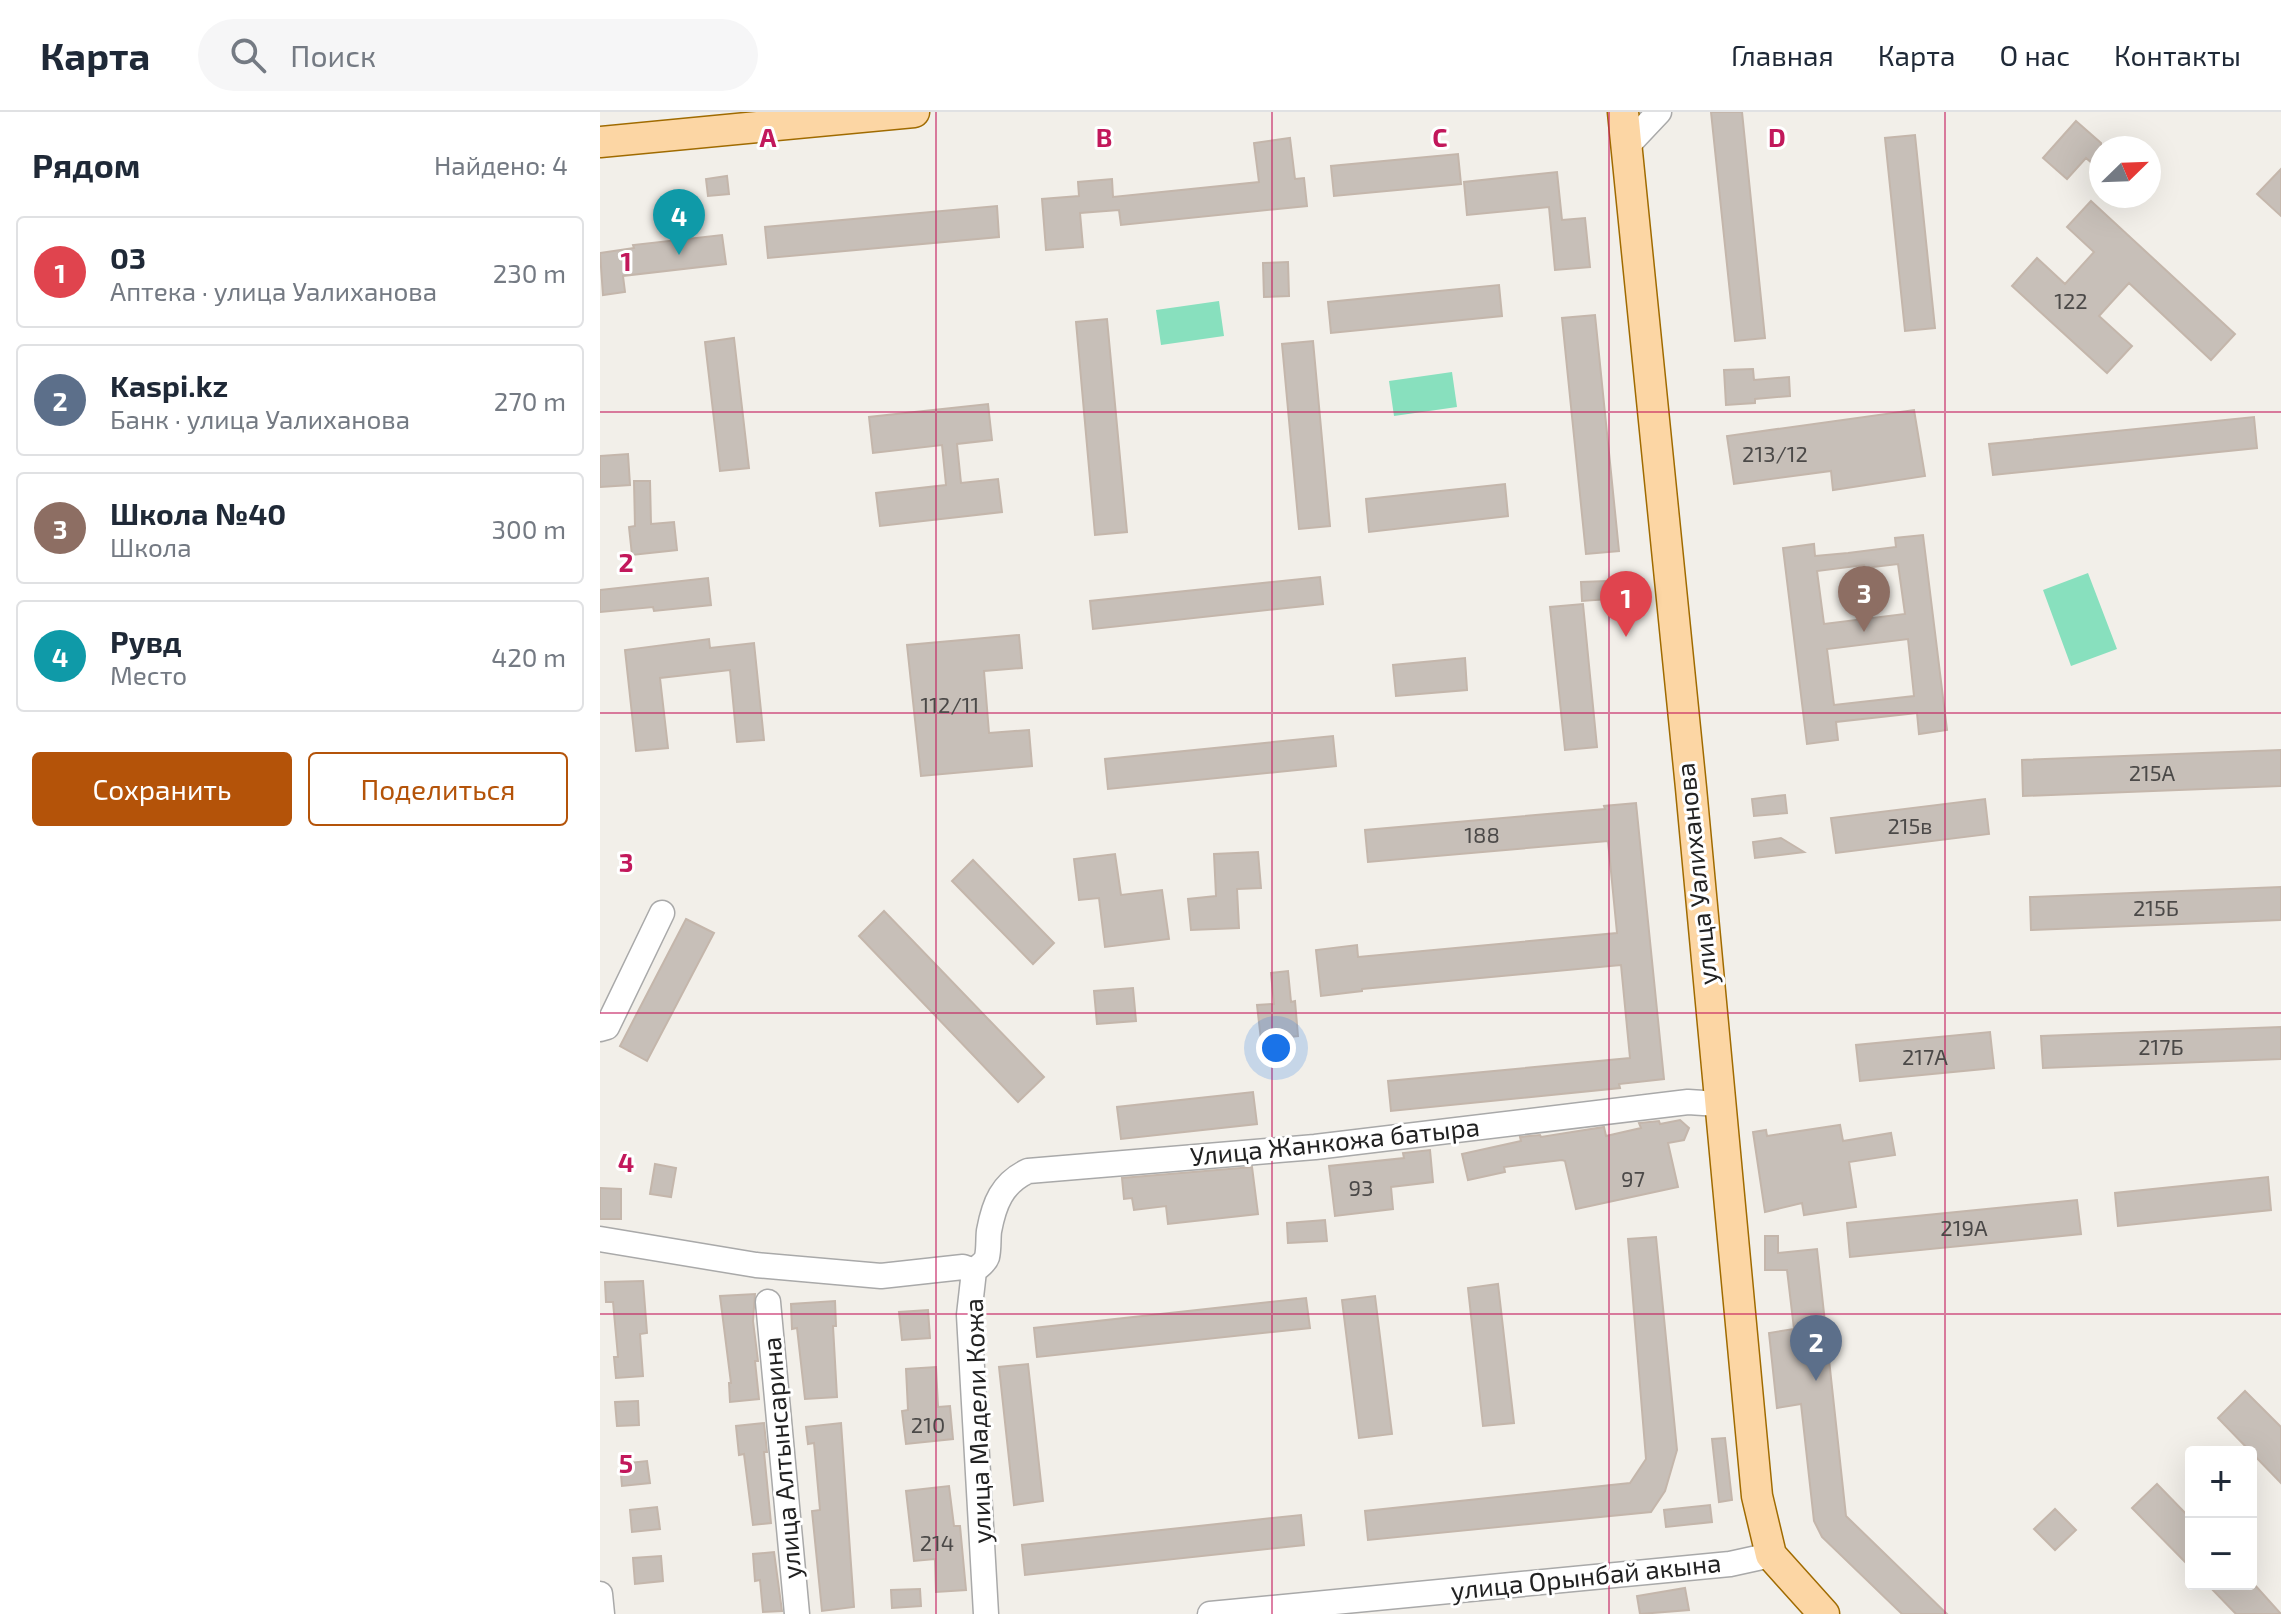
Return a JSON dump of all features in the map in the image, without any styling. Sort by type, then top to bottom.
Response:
[{"type":"main road","points":[[600,142],[914,112]]},
{"type":"main road","name":"улица Уалиханова","points":[[1623,112],[1691,788],[1757,1496],[1771,1555],[1824,1614]]},
{"type":"street","points":[[1626,147],[1659,112]]},
{"type":"street","points":[[600,1029],[607,1027],[662,913]]},
{"type":"street","name":"Улица Жанкожа батыра","points":[[974,1271],[987,1257],[989,1232],[1002,1190],[1013,1178],[1028,1171],[1315,1147],[1688,1102],[1719,1104]]},
{"type":"street","name":"улица Мадели Кожа","points":[[600,1239],[756,1265],[881,1276],[963,1267],[974,1271],[969,1315],[986,1614]]},
{"type":"street","name":"улица Алтынсарина","points":[[768,1302],[797,1614]]},
{"type":"street","name":"улица Орынбай акына","points":[[1210,1614],[1369,1606],[1730,1564],[1771,1555]]},
{"type":"street","points":[[600,1594],[602,1614]]},
{"type":"green space","points":[[1219,301],[1224,336],[1161,345],[1156,310]]},
{"type":"green space","points":[[1452,372],[1457,407],[1394,416],[1389,381]]},
{"type":"green space","points":[[2088,573],[2117,649],[2071,666],[2043,590]]},
{"type":"building","points":[[1711,112],[1742,112],[1765,338],[1735,341]]},
{"type":"building","points":[[2076,121],[2093,136],[2089,136],[2089,161],[2086,158],[2067,179],[2043,158]]},
{"type":"building","points":[[1915,135],[1935,328],[1905,331],[1885,138]]},
{"type":"building","points":[[1290,138],[1295,179],[1304,178],[1307,206],[1121,225],[1119,210],[1080,213],[1083,247],[1046,250],[1042,199],[1079,196],[1078,182],[1112,179],[1113,197],[1259,182],[1254,143]]},
{"type":"building","points":[[1458,154],[1461,184],[1334,196],[1331,166]]},
{"type":"building","points":[[2281,169],[2281,216],[2257,194]]},
{"type":"building","points":[[1557,172],[1562,220],[1585,218],[1590,267],[1555,270],[1549,207],[1467,215],[1464,182]]},
{"type":"building","points":[[727,176],[729,194],[708,196],[706,179]]},
{"type":"building","points":[[2089,203],[2089,208],[2099,208],[2235,334],[2211,360],[2129,283],[2099,316],[2132,346],[2107,373],[2012,286],[2037,258],[2065,284],[2094,252],[2067,227]]},
{"type":"building","points":[[997,206],[999,237],[768,258],[765,227]]},
{"type":"building","points":[[722,235],[726,264],[623,276],[625,292],[603,295],[600,253],[634,248],[633,245]]},
{"type":"building","points":[[1288,262],[1289,296],[1264,297],[1263,263]]},
{"type":"building","points":[[1499,285],[1502,316],[1331,333],[1328,302]]},
{"type":"building","points":[[1595,315],[1619,551],[1586,554],[1562,318]]},
{"type":"building","points":[[1107,319],[1127,532],[1095,535],[1076,322]]},
{"type":"building","points":[[734,338],[749,468],[720,471],[705,342]]},
{"type":"building","points":[[1313,341],[1330,526],[1299,529],[1282,344]]},
{"type":"building","points":[[1753,369],[1754,380],[1789,377],[1790,396],[1726,405],[1724,370]]},
{"type":"building","points":[[988,404],[992,440],[957,444],[961,483],[998,479],[1002,512],[880,526],[876,493],[946,485],[942,445],[873,453],[869,417]]},
{"type":"building","points":[[1914,410],[1925,476],[1833,490],[1831,471],[1734,484],[1727,436]]},
{"type":"building","points":[[2254,417],[2257,448],[1993,475],[1989,444]]},
{"type":"building","points":[[628,454],[630,485],[600,487],[600,456]]},
{"type":"building","points":[[634,481],[650,481],[651,524],[674,522],[677,550],[632,555],[629,527],[635,526]]},
{"type":"building","points":[[1505,484],[1508,516],[1369,532],[1366,499]]},
{"type":"building","points":[[1923,535],[1947,730],[1919,734],[1917,713],[1836,722],[1838,740],[1807,744],[1783,548],[1814,544],[1815,556],[1896,547],[1895,538]],"holes":[[[1898,564],[1905,614],[1824,624],[1817,571]],[[1908,639],[1914,696],[1834,705],[1827,649]]]},
{"type":"building","points":[[1320,577],[1323,604],[1093,629],[1090,601]]},
{"type":"building","points":[[708,578],[711,605],[654,611],[653,607],[600,612],[600,590]]},
{"type":"building","points":[[1607,581],[1608,599],[1582,601],[1581,582]]},
{"type":"building","points":[[1583,604],[1597,747],[1565,750],[1550,607]]},
{"type":"building","points":[[1019,635],[1022,668],[984,671],[989,733],[1029,730],[1032,766],[921,776],[907,645]]},
{"type":"building","points":[[709,639],[710,648],[754,643],[764,740],[737,742],[730,670],[660,678],[668,748],[636,751],[625,650]]},
{"type":"building","points":[[1465,658],[1467,690],[1396,696],[1393,665]]},
{"type":"building","points":[[1333,736],[1336,766],[1108,789],[1105,759]]},
{"type":"building","points":[[2281,750],[2281,786],[2023,796],[2022,760]]},
{"type":"building","points":[[1785,795],[1787,813],[1754,816],[1752,799]]},
{"type":"building","points":[[1985,799],[1989,834],[1836,853],[1831,818]]},
{"type":"building","points":[[1636,803],[1664,1079],[1619,1084],[1620,1088],[1391,1111],[1388,1081],[1630,1058],[1621,965],[1362,989],[1321,996],[1316,950],[1357,945],[1358,957],[1617,933],[1608,841],[1368,862],[1365,830],[1605,809],[1604,806]]},
{"type":"building","points":[[1781,838],[1804,852],[1755,858],[1753,842]]},
{"type":"building","points":[[1258,852],[1261,888],[1237,889],[1239,928],[1191,930],[1188,899],[1216,896],[1214,854]]},
{"type":"building","points":[[1115,854],[1121,895],[1162,890],[1169,939],[1105,947],[1099,898],[1079,900],[1074,859]]},
{"type":"building","points":[[973,860],[1054,943],[1033,964],[952,881]]},
{"type":"building","points":[[2281,887],[2281,920],[2031,930],[2030,897]]},
{"type":"building","points":[[884,911],[1044,1077],[1018,1102],[859,936]]},
{"type":"building","points":[[686,919],[714,933],[647,1061],[620,1046]]},
{"type":"building","points":[[1288,971],[1298,1036],[1261,1040],[1257,1005],[1274,1004],[1271,973]]},
{"type":"building","points":[[1133,988],[1136,1021],[1097,1024],[1094,991]]},
{"type":"building","points":[[2281,1027],[2281,1059],[2043,1068],[2041,1036]]},
{"type":"building","points":[[1990,1032],[1994,1068],[1860,1081],[1856,1045]]},
{"type":"building","points":[[1253,1092],[1257,1124],[1121,1139],[1117,1107]]},
{"type":"building","points":[[1680,1120],[1689,1128],[1684,1140],[1668,1143],[1678,1187],[1576,1209],[1565,1161],[1504,1167],[1505,1172],[1468,1180],[1462,1154],[1521,1141],[1520,1137],[1541,1137],[1604,1127],[1606,1136],[1641,1128],[1639,1123],[1659,1121],[1660,1124]]},
{"type":"building","points":[[1840,1125],[1843,1141],[1891,1133],[1895,1155],[1849,1162],[1856,1207],[1804,1215],[1802,1203],[1765,1212],[1753,1132],[1766,1130],[1767,1136]]},
{"type":"building","points":[[1430,1150],[1433,1182],[1391,1187],[1393,1209],[1335,1216],[1329,1166],[1404,1158],[1403,1153]]},
{"type":"building","points":[[655,1164],[676,1168],[671,1197],[650,1194]]},
{"type":"building","points":[[1252,1167],[1258,1214],[1168,1224],[1166,1206],[1134,1210],[1132,1198],[1124,1199],[1122,1178]]},
{"type":"building","points":[[2268,1177],[2271,1210],[2118,1226],[2115,1193]]},
{"type":"building","points":[[600,1188],[621,1189],[621,1219],[600,1219]]},
{"type":"building","points":[[2077,1200],[2081,1234],[1850,1257],[1847,1223]]},
{"type":"building","points":[[1325,1220],[1327,1241],[1288,1243],[1287,1223]]},
{"type":"building","points":[[1765,1236],[1778,1236],[1778,1253],[1817,1249],[1846,1516],[1947,1614],[1902,1614],[1822,1537],[1814,1521],[1801,1404],[1777,1408],[1769,1333],[1794,1329],[1787,1270],[1765,1270]]},
{"type":"building","points":[[1656,1237],[1677,1450],[1665,1491],[1651,1512],[1368,1540],[1365,1511],[1630,1483],[1646,1459],[1628,1239]]},
{"type":"building","points":[[643,1281],[647,1333],[640,1334],[643,1376],[616,1378],[614,1357],[618,1357],[613,1302],[606,1302],[605,1282]]},
{"type":"building","points":[[1498,1284],[1514,1423],[1483,1426],[1468,1288]]},
{"type":"building","points":[[755,1294],[753,1321],[759,1399],[730,1402],[731,1383],[720,1296]]},
{"type":"building","points":[[1375,1296],[1392,1434],[1359,1438],[1342,1300]]},
{"type":"building","points":[[1306,1298],[1310,1328],[1037,1357],[1034,1328]]},
{"type":"building","points":[[835,1301],[836,1326],[833,1326],[837,1397],[805,1399],[797,1328],[792,1329],[791,1304]]},
{"type":"building","points":[[928,1310],[930,1338],[902,1340],[899,1312]]},
{"type":"building","points":[[1028,1364],[1043,1501],[1014,1505],[999,1367]]},
{"type":"building","points":[[936,1367],[938,1407],[950,1406],[953,1439],[906,1444],[902,1411],[908,1410],[906,1369]]},
{"type":"building","points":[[2245,1391],[2281,1427],[2281,1483],[2257,1458],[2257,1446],[2245,1446],[2218,1418]]},
{"type":"building","points":[[638,1401],[639,1425],[617,1426],[615,1402]]},
{"type":"building","points":[[764,1423],[771,1523],[753,1525],[744,1454],[739,1455],[736,1426]]},
{"type":"building","points":[[841,1423],[854,1607],[822,1611],[812,1511],[820,1510],[814,1443],[808,1444],[806,1427]]},
{"type":"building","points":[[1725,1438],[1732,1500],[1719,1502],[1712,1439]]},
{"type":"building","points":[[647,1461],[650,1483],[622,1486],[620,1464]]},
{"type":"building","points":[[2157,1484],[2185,1513],[2185,1562],[2132,1508]]},
{"type":"building","points":[[949,1486],[954,1526],[960,1526],[966,1590],[936,1592],[935,1559],[914,1561],[906,1491]]},
{"type":"building","points":[[1710,1505],[1712,1522],[1666,1527],[1664,1510]]},
{"type":"building","points":[[657,1507],[660,1529],[632,1532],[630,1510]]},
{"type":"building","points":[[2055,1509],[2076,1530],[2055,1550],[2034,1529]]},
{"type":"building","points":[[1301,1515],[1304,1545],[1025,1575],[1022,1545]]},
{"type":"building","points":[[774,1552],[782,1611],[763,1612],[760,1580],[755,1581],[753,1554]]},
{"type":"building","points":[[661,1556],[663,1581],[635,1584],[633,1558]]},
{"type":"building","points":[[2257,1587],[2281,1614],[2236,1614],[2213,1590],[2257,1590]]},
{"type":"building","points":[[1685,1588],[1689,1610],[1640,1614],[1637,1596]]},
{"type":"building","points":[[920,1589],[921,1606],[892,1608],[891,1590]]},
{"type":"place","name":"Рувд","points":[[679,255]]},
{"type":"place","name":"Школа №40","points":[[1864,632]]},
{"type":"place","name":"03","points":[[1626,637]]},
{"type":"place","name":"Kaspi.kz","points":[[1816,1381]]}]
